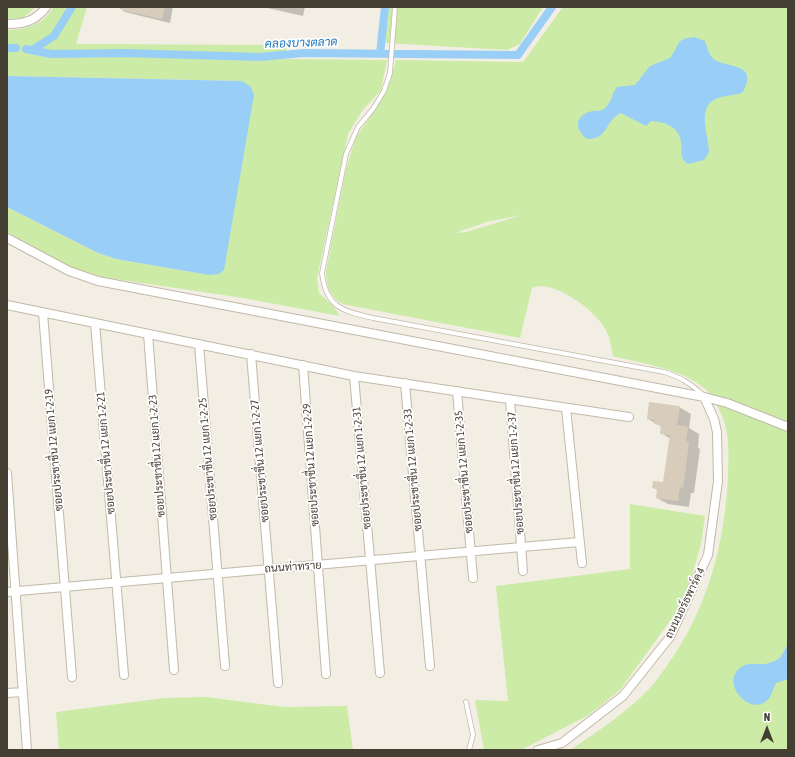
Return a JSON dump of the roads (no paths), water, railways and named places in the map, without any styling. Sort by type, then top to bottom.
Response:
[{"type":"street","points":[[7,24],[22,24],[32,20],[40,16],[46,7]]},
{"type":"street","points":[[7,238],[69,271],[98,281],[704,397],[727,403],[788,427]]},
{"type":"street","points":[[7,305],[354,376],[629,417]]},
{"type":"street","name":"ซอยประชาชื่น 12 แยก 1-2-19","points":[[43,313],[72,677]]},
{"type":"street","name":"ซอยประชาชื่น 12 แยก 1-2-21","points":[[95,323],[124,675]]},
{"type":"street","name":"ซอยประชาชื่น 12 แยก 1-2-23","points":[[148,334],[174,670]]},
{"type":"street","name":"ซอยประชาชื่น 12 แยก 1-2-25","points":[[199,344],[225,666]]},
{"type":"street","name":"ซอยประชาชื่น 12 แยก 1-2-27","points":[[251,354],[278,683]]},
{"type":"street","name":"ซอยประชาชื่น 12 แยก 1-2-29","points":[[303,365],[326,674]]},
{"type":"street","name":"ซอยประชาชื่น 12 แยก 1-2-31","points":[[354,376],[380,673]]},
{"type":"street","name":"ซอยประชาชื่น 12 แยก 1-2-33","points":[[405,383],[430,666]]},
{"type":"street","name":"ซอยประชาชื่น 12 แยก 1-2-35","points":[[457,392],[474,578]]},
{"type":"street","name":"ถนนนอร์ธพาร์ค 4","points":[[538,750],[562,743],[623,696],[670,637],[708,555],[718,481],[717,432],[714,419],[704,397]]},
{"type":"street","name":"ซอยประชาชื่น 12 แยก 1-2-37","points":[[510,400],[523,570]]},
{"type":"street","points":[[566,408],[582,563]]},
{"type":"street","points":[[7,473],[11,592],[23,692],[27,750]]},
{"type":"street","name":"ถนนท่าทราย","points":[[11,592],[269,568],[370,561],[521,546],[580,542]]},
{"type":"street","points":[[7,693],[23,692]]},
{"type":"lane","points":[[396,7],[390,73],[384,91],[373,109],[358,127],[346,154],[322,273],[324,285],[330,299],[344,311],[373,318],[659,370],[683,379],[704,397]]},
{"type":"lane","points":[[466,702],[473,735],[469,750]]},
{"type":"water","points":[[694,37],[705,41],[707,49],[715,60],[740,68],[745,71],[747,76],[747,83],[743,92],[718,98],[711,102],[707,107],[705,122],[709,152],[704,160],[688,164],[683,159],[680,137],[670,126],[661,122],[651,121],[646,126],[621,113],[612,120],[600,136],[587,139],[583,136],[580,132],[578,124],[580,117],[589,112],[604,109],[617,87],[635,85],[650,66],[670,58],[681,41]]},
{"type":"water","points":[[7,76],[242,81],[251,87],[254,95],[224,270],[219,274],[209,275],[116,259],[98,253],[7,207]]},
{"type":"water","points":[[788,644],[788,679],[776,683],[770,697],[763,703],[755,705],[740,697],[733,682],[735,674],[741,667],[744,665],[765,664],[775,661],[780,658]]},
{"type":"waterway","points":[[32,50],[54,36],[72,7]]},
{"type":"waterway","points":[[380,54],[385,7]]},
{"type":"waterway","name":"คลองบางตลาด","points":[[26,49],[51,54],[124,53],[260,57],[304,53],[518,55],[552,7]]},
{"type":"waterway","name":"คลองบางตลาด","points":[[7,48],[16,48]]}]
